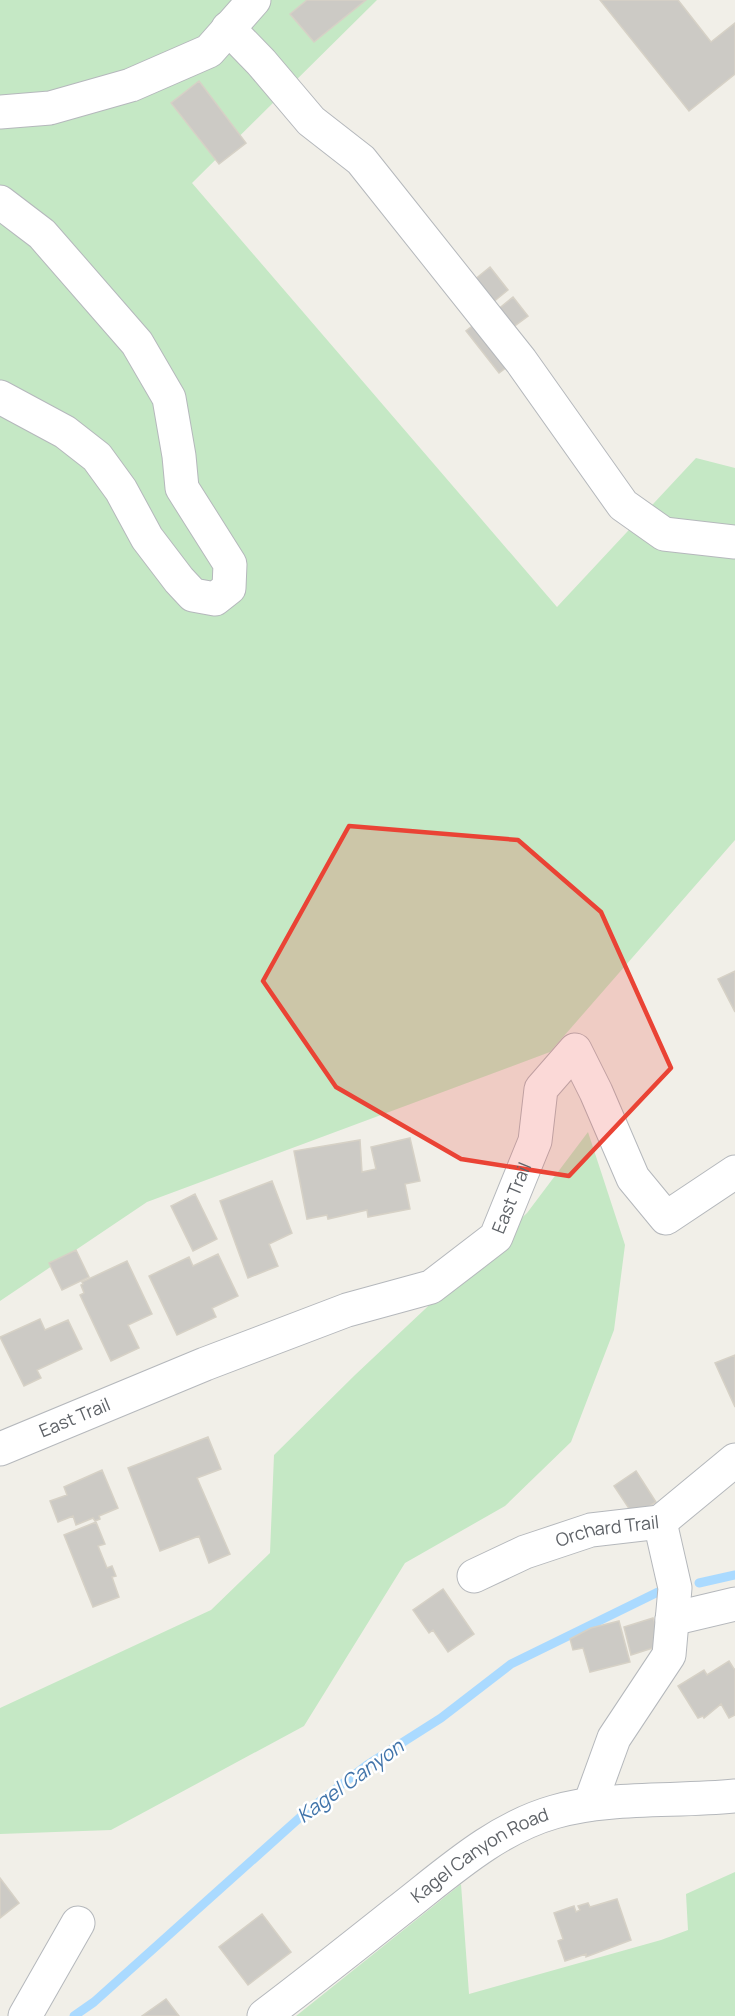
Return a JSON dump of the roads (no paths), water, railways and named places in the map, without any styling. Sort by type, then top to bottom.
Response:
[{"type":"street","points":[[0,112],[50,108],[131,85],[209,51],[254,0]]},
{"type":"street","points":[[228,28],[261,62],[311,121],[361,160],[521,362],[623,505],[664,534],[735,542]]},
{"type":"street","points":[[0,202],[42,234],[137,343],[169,398],[182,488],[230,564],[230,588],[214,599],[193,595],[147,538],[121,490],[97,457],[65,432],[0,397]]},
{"type":"street","name":"East Trail","points":[[0,1449],[205,1364],[347,1310],[431,1287],[496,1237],[535,1141],[541,1089],[575,1050],[633,1178],[666,1218],[735,1172]]},
{"type":"street","points":[[660,1522],[735,1460]]},
{"type":"street","name":"Orchard Trail","points":[[474,1576],[525,1552],[591,1530],[660,1522],[675,1588],[669,1655],[614,1738],[590,1804]]},
{"type":"street","points":[[672,1619],[735,1604]]},
{"type":"street","name":"Kagel Canyon Road","points":[[264,2016],[498,1836],[539,1816],[590,1804],[735,1797]]},
{"type":"street","points":[[25,2016],[78,1923]]},
{"type":"waterway","name":"Kagel Canyon","points":[[699,1583],[735,1575]]},
{"type":"waterway","name":"Kagel Canyon","points":[[74,2016],[94,2002],[306,1812],[367,1765],[441,1718],[511,1664],[658,1592]]}]
